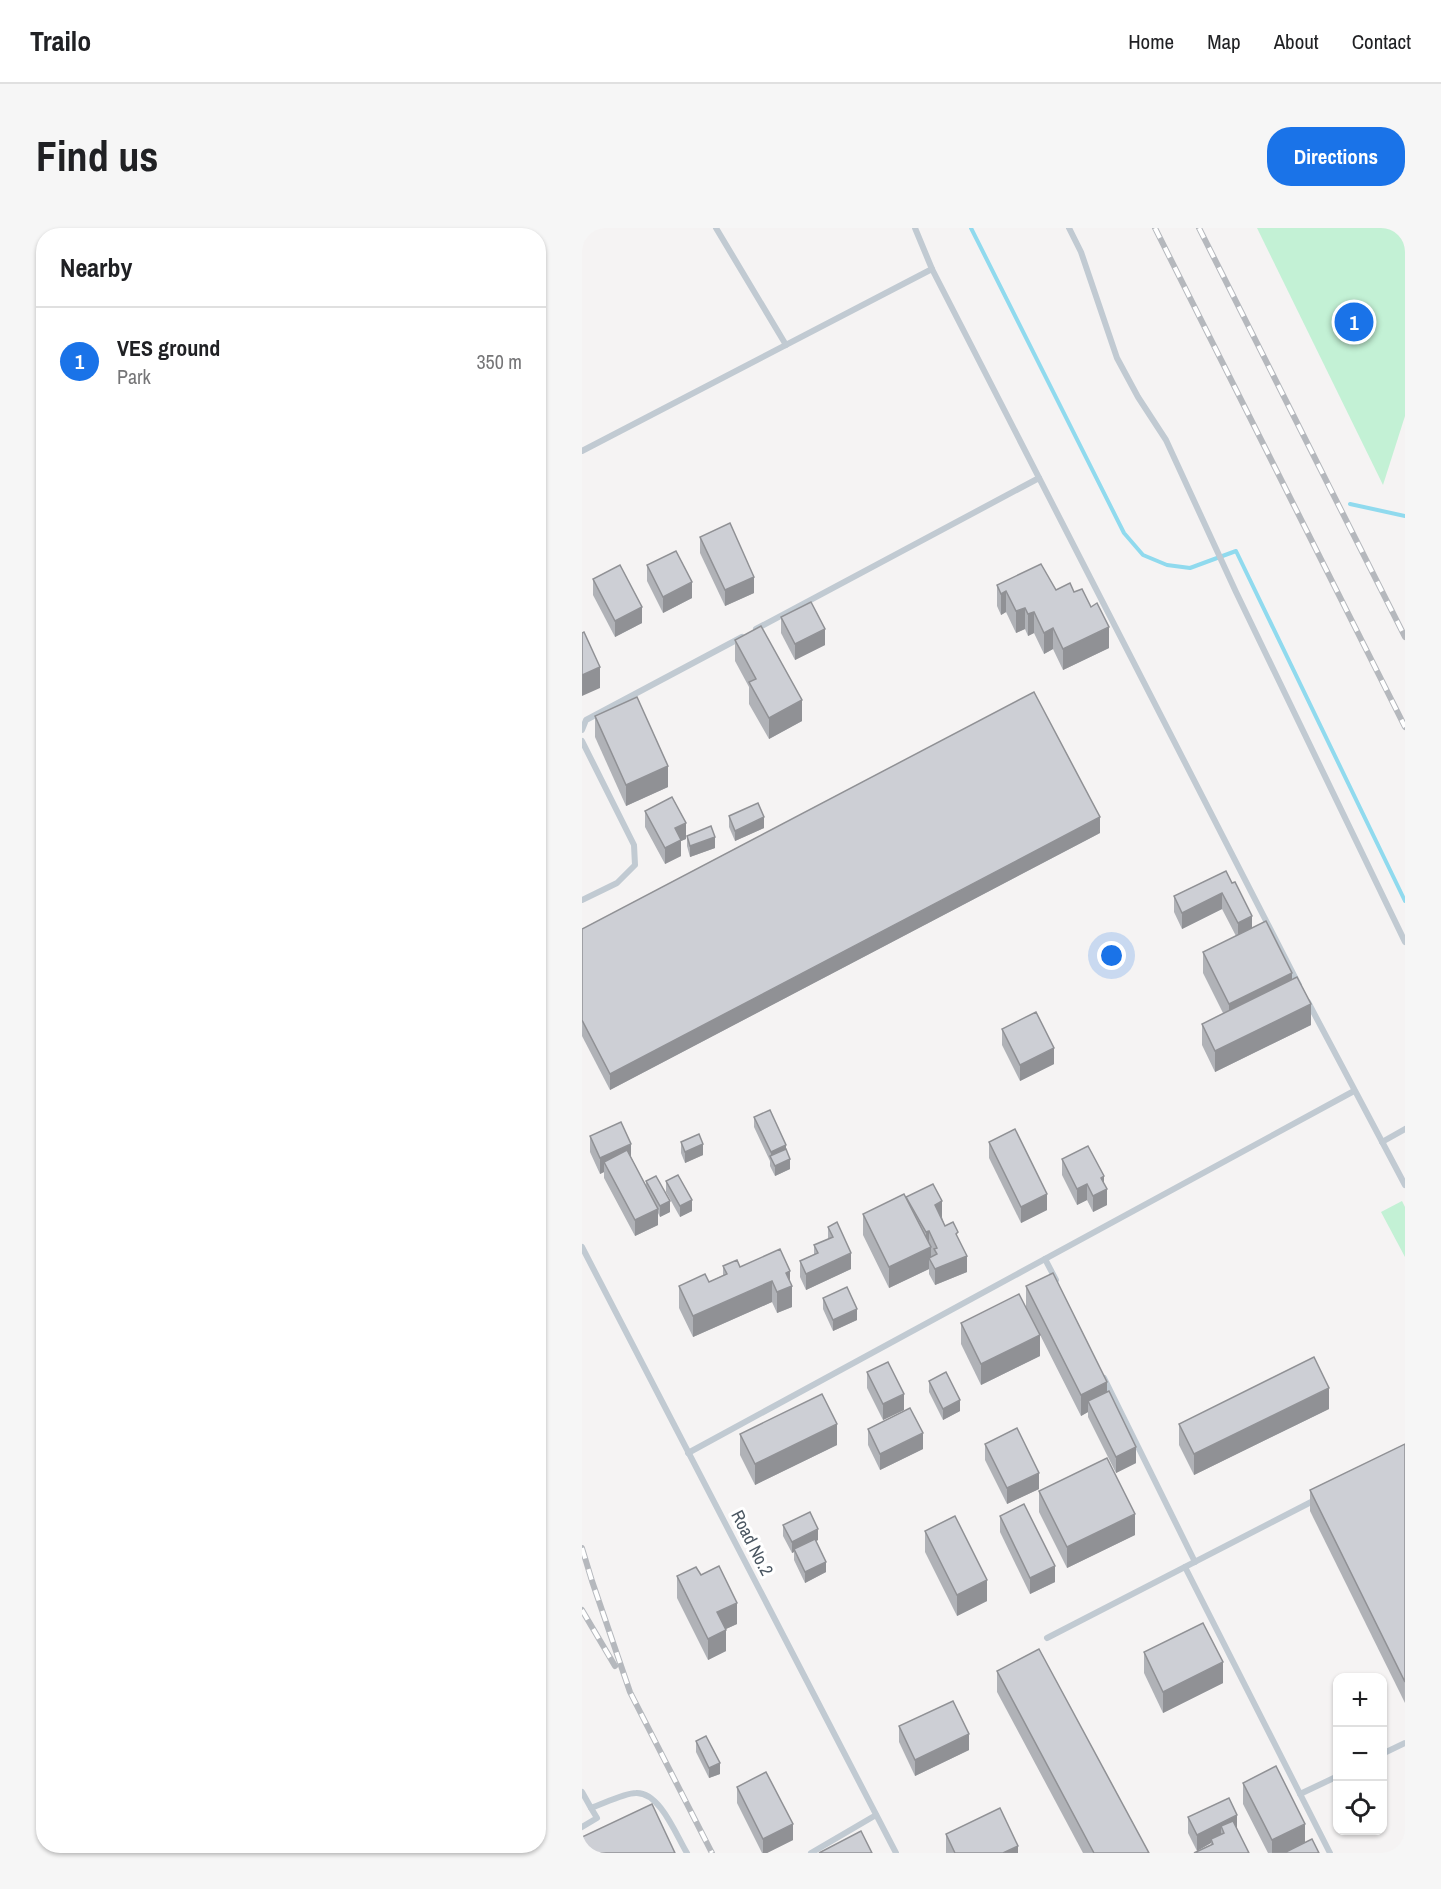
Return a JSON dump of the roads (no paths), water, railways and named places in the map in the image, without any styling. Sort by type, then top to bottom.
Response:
[{"type":"lane","points":[[717,228],[786,345]]},
{"type":"lane","points":[[915,228],[932,269],[1039,478],[1354,1091],[1405,1185]]},
{"type":"lane","points":[[1070,228],[1081,252],[1117,358],[1138,397],[1166,440],[1222,562],[1405,942]]},
{"type":"lane","points":[[582,451],[932,269]]},
{"type":"lane","points":[[582,729],[586,720],[1039,478]]},
{"type":"lane","points":[[582,741],[634,845],[635,865],[617,883],[582,900]]},
{"type":"lane","points":[[688,1453],[1354,1091]]},
{"type":"lane","points":[[1382,1142],[1405,1130]]},
{"type":"lane","name":"Road No.2","points":[[582,1247],[896,1853]]},
{"type":"lane","points":[[1045,1259],[1061,1290]]},
{"type":"lane","points":[[1102,1374],[1195,1562]]},
{"type":"lane","points":[[1047,1638],[1320,1497]]},
{"type":"lane","points":[[1185,1567],[1330,1853]]},
{"type":"lane","points":[[1387,1752],[1405,1743]]},
{"type":"lane","points":[[1300,1794],[1333,1778]]},
{"type":"lane","points":[[591,1808],[635,1792],[646,1794],[659,1804],[687,1853]]},
{"type":"lane","points":[[582,1793],[597,1818],[582,1827]]},
{"type":"lane","points":[[812,1853],[876,1815]]},
{"type":"waterway","points":[[971,228],[1124,533],[1143,555],[1167,565],[1190,568],[1236,551],[1405,901]]},
{"type":"waterway","points":[[1350,504],[1405,516]]},
{"type":"railway","points":[[1155,228],[1405,727]]},
{"type":"railway","points":[[1199,228],[1405,637]]},
{"type":"railway","points":[[582,1548],[630,1692],[712,1853]]},
{"type":"railway","points":[[582,1610],[615,1666]]},
{"type":"place","name":"VES ground","points":[[1354,322]]}]
